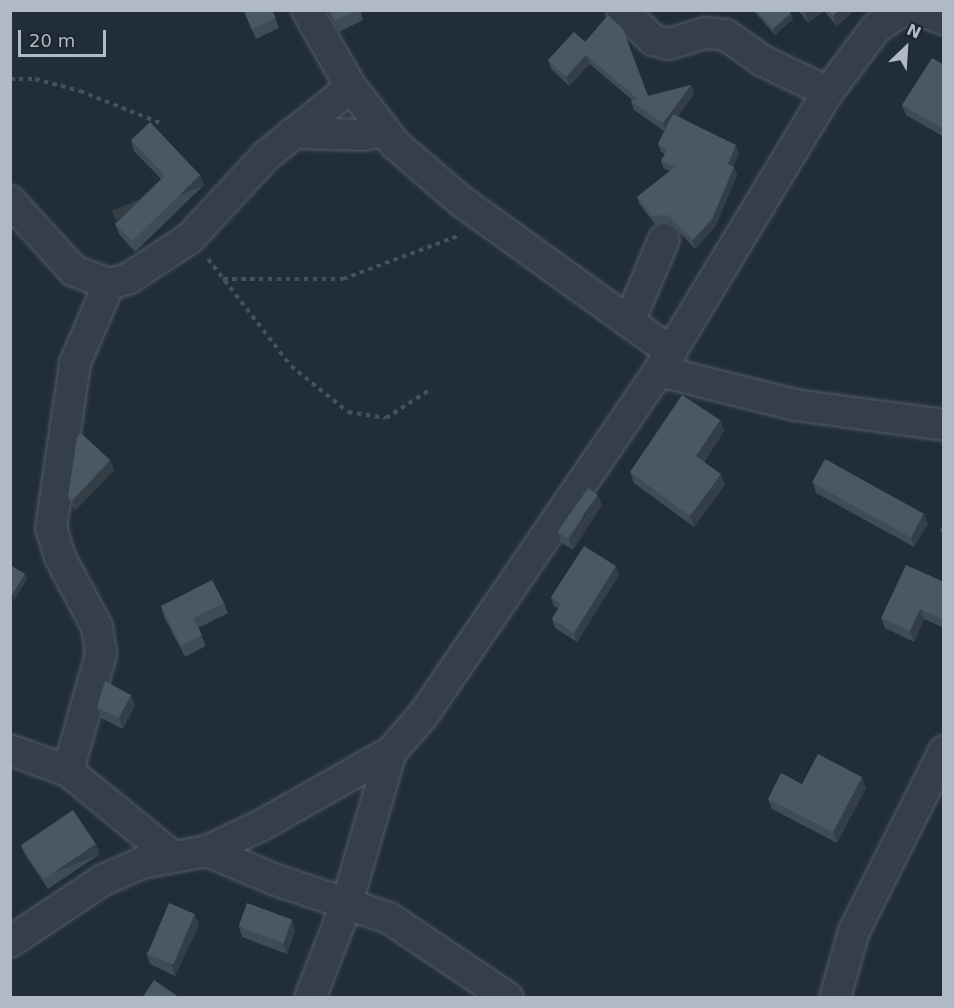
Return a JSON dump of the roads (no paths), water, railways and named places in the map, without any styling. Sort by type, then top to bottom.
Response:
[{"type":"street","points":[[307,10],[351,87],[385,131],[436,180],[496,227],[629,322],[665,361],[795,405],[944,425]]},
{"type":"street","points":[[622,10],[638,29],[653,40],[669,44],[705,33],[726,35],[763,61],[828,92]]},
{"type":"street","points":[[310,998],[346,903],[391,752],[450,677],[665,361],[828,92],[876,28],[907,11],[944,19]]},
{"type":"street","points":[[10,201],[74,271],[109,284],[128,279],[152,266],[190,238],[266,156],[351,87]]},
{"type":"street","points":[[293,133],[362,135],[385,131]]},
{"type":"street","points":[[629,322],[664,239]]},
{"type":"street","points":[[68,771],[101,654],[98,627],[60,557],[51,528],[75,363],[109,284]]},
{"type":"street","points":[[10,750],[68,771],[172,856]]},
{"type":"street","points":[[835,998],[854,931],[944,751]]},
{"type":"street","points":[[10,942],[103,880],[142,863],[207,851],[260,826],[391,752]]},
{"type":"street","points":[[207,851],[398,924],[508,998]]}]
